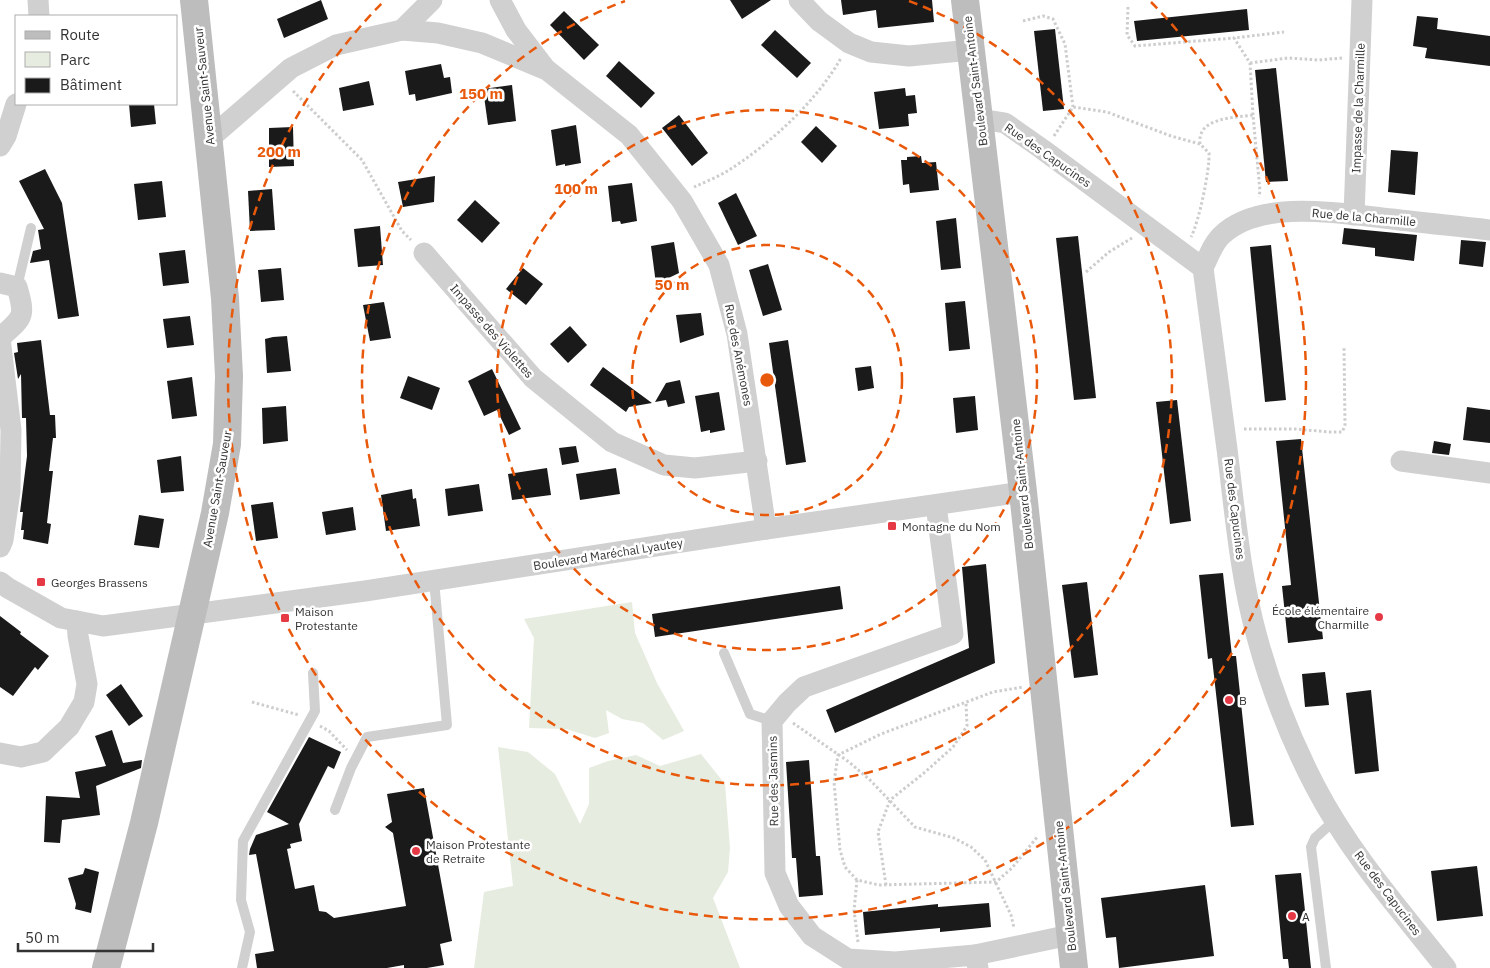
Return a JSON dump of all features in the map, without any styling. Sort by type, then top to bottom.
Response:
[{"type":"street","points":[[38,0],[39,15]]},
{"type":"street","name":"Avenue Saint-Sauveur","points":[[106,968],[144,823],[215,512],[227,444],[230,376],[225,298],[194,0]]},
{"type":"street","points":[[402,30],[432,0]]},
{"type":"street","name":"Rue des Anémones","points":[[500,0],[516,30],[547,70],[629,135],[678,195],[719,266],[737,334],[766,529]]},
{"type":"street","points":[[799,0],[819,21],[849,43],[871,52],[908,56],[971,50]]},
{"type":"street","name":"Boulevard Saint-Antoine","points":[[965,0],[1023,492],[1074,968]]},
{"type":"street","name":"Impasse de la Charmille","points":[[1354,216],[1362,0]]},
{"type":"street","name":"Rue des Anémones","points":[[209,139],[291,68],[336,45],[402,30],[438,33],[482,43],[547,70]]},
{"type":"street","points":[[0,146],[6,136],[16,105]]},
{"type":"street","name":"Rue des Capucines","points":[[980,119],[1005,123],[1203,268],[1242,562],[1256,636],[1276,698],[1294,744],[1316,788],[1335,820],[1382,886],[1446,968]]},
{"type":"street","name":"Rue de la Charmille","points":[[1203,268],[1221,236],[1242,223],[1258,217],[1275,214],[1304,212],[1490,230]]},
{"type":"street","name":"Impasse des Violettes","points":[[424,253],[533,378],[612,442],[664,465],[696,468],[757,461]]},
{"type":"street","points":[[0,547],[3,540],[10,491],[11,430],[0,338],[19,321],[23,308],[9,285]]},
{"type":"street","points":[[1401,460],[1490,473]]},
{"type":"street","name":"Boulevard Maréchal Lyautey","points":[[0,582],[61,618],[103,626],[434,580],[1023,492]]},
{"type":"street","name":"Rue des Jasmins","points":[[936,504],[953,634],[804,688],[787,703],[772,721],[775,873],[790,906],[812,936],[848,958],[895,962],[976,962],[1018,946],[1070,935]]},
{"type":"street","points":[[0,753],[21,757],[42,752],[69,727],[84,702],[87,684],[77,621]]},
{"type":"lane","points":[[9,285],[31,228]]},
{"type":"lane","points":[[335,810],[351,768],[367,737],[447,725],[434,580]]},
{"type":"lane","points":[[724,653],[750,714],[772,721]]},
{"type":"lane","points":[[242,968],[250,932],[241,900],[243,840],[315,711],[313,673]]},
{"type":"lane","points":[[1326,968],[1311,847],[1315,838],[1335,820]]},
{"type":"path","points":[[1128,7],[1127,34],[1135,46],[1284,32]]},
{"type":"path","points":[[1023,21],[1043,16],[1053,19],[1065,44],[1073,107],[1056,134],[1042,149]]},
{"type":"path","points":[[1234,38],[1250,63],[1260,191],[1258,217]]},
{"type":"path","points":[[678,195],[728,171],[762,147],[819,92],[849,43]]},
{"type":"path","points":[[1250,63],[1288,58],[1320,60],[1360,57]]},
{"type":"path","points":[[279,77],[362,160],[402,231],[424,253]]},
{"type":"path","points":[[1073,107],[1107,112],[1171,136],[1200,144],[1209,153],[1210,160],[1193,234],[1182,252]]},
{"type":"path","points":[[1200,144],[1199,136],[1204,128],[1212,122],[1253,115]]},
{"type":"path","points":[[1086,272],[1110,252],[1149,228]]},
{"type":"path","points":[[1241,429],[1295,428],[1342,432],[1345,426],[1344,346]]},
{"type":"path","points":[[838,755],[881,734],[992,692],[1044,684]]},
{"type":"path","points":[[886,885],[878,832],[890,800],[953,747],[968,726],[966,702]]},
{"type":"path","points":[[772,721],[793,723],[856,768],[916,827],[954,838],[971,848],[985,860],[1011,915],[1018,946]]},
{"type":"path","points":[[838,755],[834,782],[840,850],[846,867],[857,880],[879,885],[996,882],[1012,868],[1037,837],[1056,804]]},
{"type":"path","points":[[857,880],[854,910],[860,960]]},
{"type":"green space","points":[[632,602],[635,633],[657,683],[684,731],[663,740],[643,723],[622,719],[606,710],[609,733],[595,738],[566,729],[529,728],[534,638],[524,619]]},
{"type":"green space","points":[[498,747],[528,752],[555,774],[580,824],[589,804],[589,768],[608,761],[636,755],[660,766],[701,754],[725,784],[730,848],[728,872],[713,898],[740,968],[474,968],[484,892],[513,886]]},
{"type":"building","points":[[321,0],[328,19],[284,38],[277,19]]},
{"type":"building","points":[[730,0],[771,0],[742,19]]},
{"type":"building","points":[[841,0],[932,0],[934,22],[878,28],[876,10],[843,15]]},
{"type":"building","points":[[1247,9],[1249,30],[1137,41],[1134,21]]},
{"type":"building","points":[[564,11],[599,45],[584,60],[550,25]]},
{"type":"building","points":[[1417,16],[1438,18],[1437,29],[1490,36],[1490,66],[1425,58],[1427,48],[1413,46]]},
{"type":"building","points":[[1055,29],[1064,109],[1043,111],[1034,31]]},
{"type":"building","points":[[775,30],[811,63],[797,78],[761,45]]},
{"type":"building","points":[[619,61],[655,93],[641,108],[606,76]]},
{"type":"building","points":[[441,64],[444,78],[450,77],[452,93],[416,101],[415,94],[409,95],[405,71]]},
{"type":"building","points":[[1276,68],[1288,181],[1266,182],[1255,70]]},
{"type":"building","points":[[369,81],[374,105],[343,111],[339,88]]},
{"type":"building","points":[[512,85],[516,121],[488,125],[483,89]]},
{"type":"building","points":[[905,88],[906,96],[915,95],[917,113],[908,114],[909,126],[879,129],[874,92]]},
{"type":"building","points":[[129,105],[154,105],[156,124],[131,127]]},
{"type":"building","points":[[679,115],[708,153],[692,166],[662,128]]},
{"type":"building","points":[[576,125],[581,163],[556,166],[551,130]]},
{"type":"building","points":[[816,126],[837,146],[822,163],[801,142]]},
{"type":"building","points":[[293,127],[294,166],[269,167],[269,128]]},
{"type":"building","points":[[1391,150],[1418,152],[1415,195],[1388,192]]},
{"type":"building","points":[[921,156],[922,163],[936,162],[939,190],[910,193],[909,184],[903,185],[901,160],[907,160],[907,157]]},
{"type":"building","points":[[45,169],[62,203],[79,316],[58,319],[49,260],[30,263],[33,251],[41,249],[38,230],[44,229],[19,181]]},
{"type":"building","points":[[435,176],[434,202],[403,207],[398,182]]},
{"type":"building","points":[[162,181],[166,217],[138,220],[134,184]]},
{"type":"building","points":[[632,183],[637,221],[621,224],[620,221],[612,222],[608,186]]},
{"type":"building","points":[[272,189],[275,230],[250,231],[248,191]]},
{"type":"building","points":[[736,193],[757,236],[738,245],[718,203]]},
{"type":"building","points":[[475,200],[500,223],[482,243],[457,220]]},
{"type":"building","points":[[956,218],[961,268],[941,270],[936,221]]},
{"type":"building","points":[[380,226],[383,265],[358,267],[354,229]]},
{"type":"building","points":[[1344,228],[1417,235],[1414,261],[1375,256],[1375,248],[1342,244]]},
{"type":"building","points":[[1078,236],[1096,398],[1074,400],[1056,238]]},
{"type":"building","points":[[1461,240],[1486,242],[1483,267],[1459,264]]},
{"type":"building","points":[[674,242],[679,273],[656,284],[651,246]]},
{"type":"building","points":[[1271,245],[1286,400],[1265,402],[1250,247]]},
{"type":"building","points":[[185,250],[189,283],[163,286],[159,253]]},
{"type":"building","points":[[768,264],[782,310],[763,316],[749,270]]},
{"type":"building","points":[[281,268],[284,300],[261,302],[258,270]]},
{"type":"building","points":[[523,268],[543,284],[526,305],[506,289]]},
{"type":"building","points":[[965,301],[970,349],[949,351],[945,303]]},
{"type":"building","points":[[384,302],[391,338],[370,341],[363,305]]},
{"type":"building","points":[[701,313],[704,335],[680,343],[676,315]]},
{"type":"building","points":[[190,316],[194,345],[167,348],[163,319]]},
{"type":"building","points":[[570,326],[587,345],[568,363],[550,344]]},
{"type":"building","points":[[287,336],[291,371],[267,373],[265,339]]},
{"type":"building","points":[[41,340],[50,415],[55,415],[56,438],[53,438],[49,471],[53,471],[47,523],[51,524],[48,544],[23,539],[24,530],[21,530],[23,512],[20,512],[27,456],[26,418],[22,418],[21,374],[18,379],[14,353],[18,352],[17,343]]},
{"type":"building","points":[[788,340],[806,462],[786,465],[769,343]]},
{"type":"building","points":[[871,366],[874,388],[858,391],[855,368]]},
{"type":"building","points":[[603,367],[652,403],[629,407],[626,412],[590,385]]},
{"type":"building","points":[[492,369],[521,429],[509,435],[497,410],[484,416],[468,381]]},
{"type":"building","points":[[408,376],[440,388],[432,410],[400,398]]},
{"type":"building","points":[[192,377],[197,416],[172,419],[167,381]]},
{"type":"building","points":[[680,380],[685,403],[668,407],[666,400],[655,402],[666,383]]},
{"type":"building","points":[[719,392],[725,430],[710,433],[710,430],[701,432],[695,396]]},
{"type":"building","points":[[975,396],[978,430],[956,433],[953,398]]},
{"type":"building","points":[[1177,400],[1191,521],[1170,524],[1156,402]]},
{"type":"building","points":[[286,406],[288,441],[263,444],[262,408]]},
{"type":"building","points":[[1467,407],[1490,410],[1490,443],[1463,440]]},
{"type":"building","points":[[1301,439],[1323,639],[1288,643],[1282,586],[1291,585],[1276,441]]},
{"type":"building","points":[[1434,441],[1451,444],[1449,455],[1432,453]]},
{"type":"building","points":[[576,446],[579,462],[562,465],[559,448]]},
{"type":"building","points":[[181,456],[184,491],[161,493],[157,460]]},
{"type":"building","points":[[547,468],[551,495],[512,500],[508,474]]},
{"type":"building","points":[[616,468],[620,494],[580,500],[576,474]]},
{"type":"building","points":[[479,484],[483,511],[448,516],[445,489]]},
{"type":"building","points":[[412,489],[413,499],[416,498],[420,526],[386,531],[381,495]]},
{"type":"building","points":[[273,502],[278,538],[256,541],[251,505]]},
{"type":"building","points":[[353,507],[356,530],[326,535],[322,512]]},
{"type":"building","points":[[139,515],[164,519],[159,548],[134,545]]},
{"type":"building","points":[[986,564],[995,663],[835,733],[826,710],[969,648],[962,567]]},
{"type":"building","name":"B","points":[[1223,573],[1232,656],[1236,656],[1254,825],[1231,827],[1212,658],[1208,659],[1199,575]]},
{"type":"building","points":[[1087,582],[1098,675],[1074,678],[1062,585]]},
{"type":"building","points":[[840,586],[843,609],[655,637],[652,614]]},
{"type":"building","points":[[0,616],[49,656],[38,670],[35,667],[13,696],[0,687]]},
{"type":"building","points":[[1325,672],[1329,705],[1305,707],[1302,674]]},
{"type":"building","points":[[121,684],[143,716],[129,726],[106,695]]},
{"type":"building","points":[[1371,690],[1379,771],[1355,774],[1346,693]]},
{"type":"building","points":[[112,730],[123,763],[142,760],[141,768],[96,786],[100,815],[62,820],[60,843],[44,842],[46,796],[80,798],[75,772],[106,766],[95,736]]},
{"type":"building","name":"Maison Protestante de Retraite","points":[[309,737],[341,752],[334,769],[328,766],[299,824],[302,841],[290,844],[291,848],[287,849],[295,889],[314,885],[319,911],[326,912],[334,918],[406,906],[393,833],[385,827],[392,822],[387,794],[424,788],[452,941],[440,944],[444,965],[427,968],[404,968],[404,965],[387,968],[257,968],[255,954],[274,951],[256,854],[249,855],[250,849],[256,835],[289,824],[267,812]]},
{"type":"building","points":[[809,760],[816,856],[820,856],[823,895],[799,897],[796,858],[792,858],[786,762]]},
{"type":"building","points":[[1477,866],[1483,916],[1437,921],[1431,871]]},
{"type":"building","points":[[85,868],[99,872],[91,913],[75,909],[76,904],[68,878],[83,874]]},
{"type":"building","name":"A","points":[[1301,873],[1311,968],[1289,968],[1288,959],[1283,959],[1275,875]]},
{"type":"building","points":[[1205,885],[1214,956],[1119,968],[1116,937],[1106,938],[1101,898]]},
{"type":"building","points":[[989,903],[991,927],[940,932],[940,928],[865,935],[863,912],[938,904],[938,907]]},
{"type":"place","name":"Montagne du Nom","points":[[892,526]]},
{"type":"place","name":"Georges Brassens","points":[[41,582]]},
{"type":"place","name":"École élémentaire Charmille","points":[[1379,617]]},
{"type":"place","name":"Maison Protestante","points":[[285,618]]},
{"type":"place","name":"B","points":[[1229,700]]},
{"type":"place","name":"Maison Protestante de Retraite","points":[[416,851]]},
{"type":"place","name":"A","points":[[1292,916]]}]
